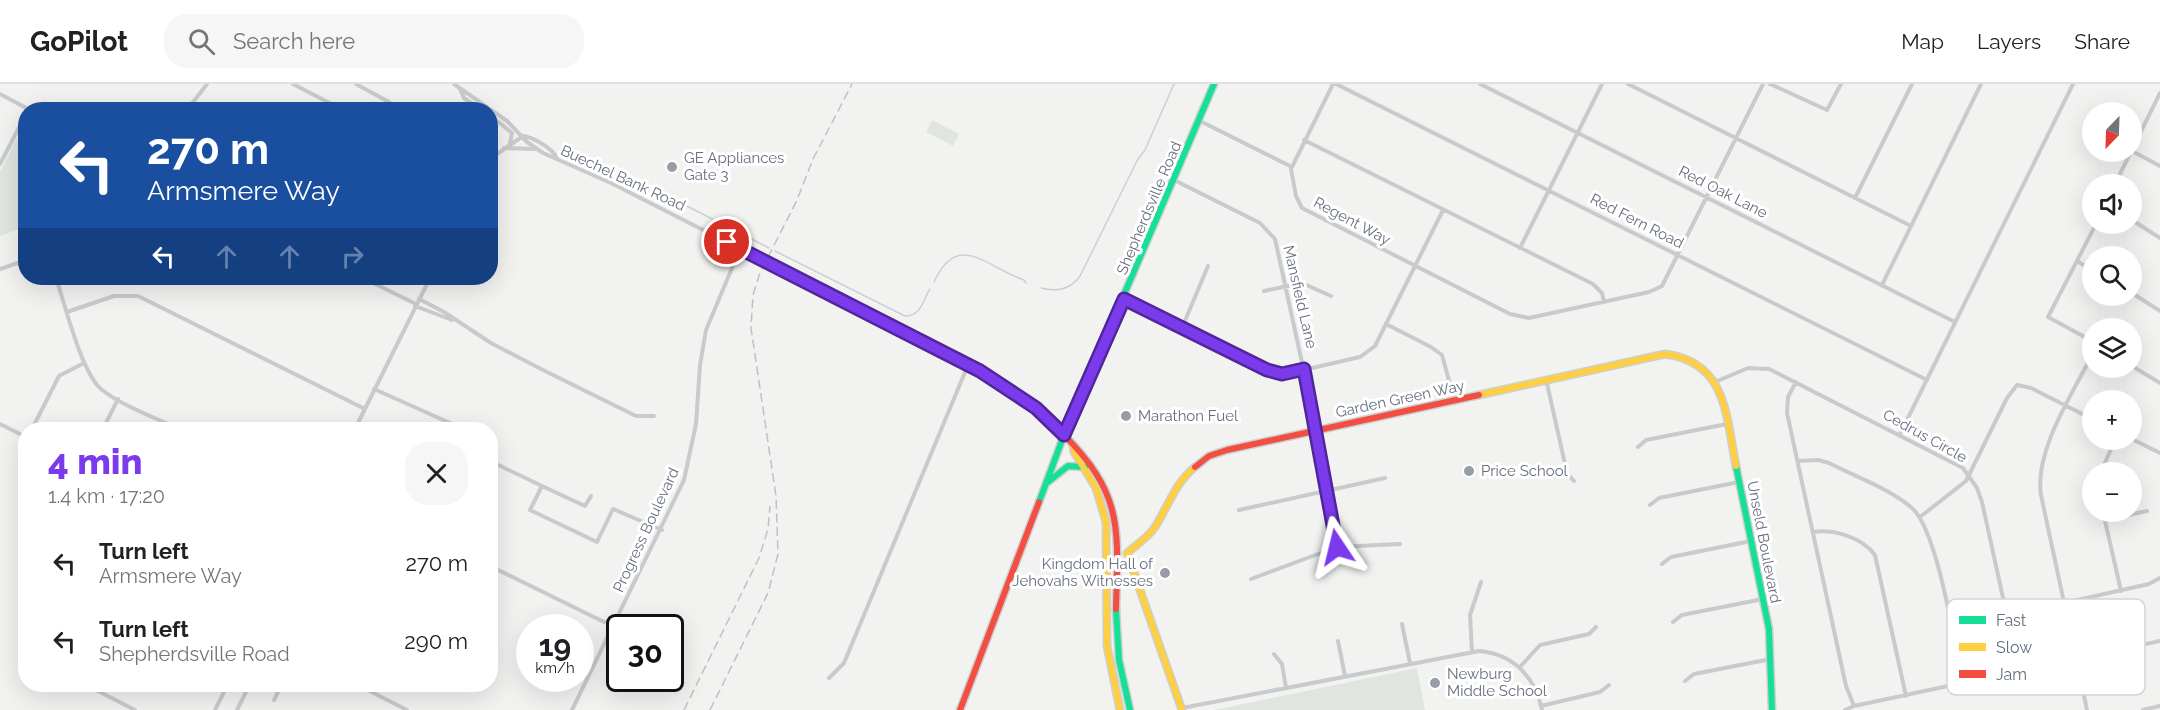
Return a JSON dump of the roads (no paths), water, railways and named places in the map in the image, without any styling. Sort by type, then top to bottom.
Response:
[{"type":"main road","name":"Shepherdsville Road","points":[[960,710],[1064,435],[1214,84]]},
{"type":"main road","name":"Garden Green Way","points":[[1182,709],[1127,552],[1149,535],[1178,483],[1203,460],[1219,452],[1665,354],[1692,361],[1706,370],[1715,382]]},
{"type":"main road","name":"Unseld Boulevard","points":[[1715,382],[1722,397],[1728,424],[1771,642],[1769,688],[1772,710]]},
{"type":"main road","points":[[1064,435],[1079,448],[1097,472],[1106,489],[1114,517],[1117,641],[1130,710]]},
{"type":"main road","points":[[1073,445],[1074,452],[1085,468],[1101,501],[1106,522],[1107,644],[1120,710]]},
{"type":"main road","points":[[1043,488],[1064,466],[1073,464],[1085,468]]},
{"type":"street","points":[[193,102],[207,84]]},
{"type":"street","points":[[293,84],[328,102]]},
{"type":"street","points":[[356,84],[389,102]]},
{"type":"street","points":[[454,84],[480,102]]},
{"type":"street","points":[[1198,120],[1292,167],[1334,84]]},
{"type":"street","name":"Red Fern Road","points":[[1334,84],[1927,380]]},
{"type":"street","name":"Red Oak Lane","points":[[1480,84],[1956,322]]},
{"type":"street","points":[[1520,248],[1602,84]]},
{"type":"street","points":[[1628,84],[1911,226]]},
{"type":"street","points":[[1304,140],[1593,284],[1602,293],[1604,302],[1660,288],[1763,84]]},
{"type":"street","points":[[1770,84],[1827,110],[1841,84]]},
{"type":"street","points":[[1855,198],[1912,84]]},
{"type":"street","points":[[1882,285],[1981,84]]},
{"type":"street","points":[[1900,435],[2073,84]]},
{"type":"street","points":[[460,88],[464,98],[470,102]]},
{"type":"street","points":[[0,94],[18,103]]},
{"type":"street","points":[[2142,131],[2160,95]]},
{"type":"street","points":[[498,115],[523,136],[530,137],[555,154],[557,158]]},
{"type":"street","points":[[498,122],[512,133],[510,144]]},
{"type":"street","points":[[0,164],[18,129]]},
{"type":"street","points":[[498,153],[523,136]]},
{"type":"street","name":"Buechel Bank Road","points":[[523,136],[536,149],[968,365],[1036,408],[1064,435]]},
{"type":"street","points":[[504,148],[536,149]]},
{"type":"street","points":[[2142,156],[2160,166]]},
{"type":"street","name":"Regent Way","points":[[1292,167],[1296,196],[1305,211],[1510,314],[1525,318],[1604,302]]},
{"type":"street","name":"Mansfield Lane","points":[[1174,180],[1268,229],[1275,239],[1304,369],[1337,547]]},
{"type":"street","points":[[1124,299],[1273,372],[1304,369],[1368,353],[1386,324],[1443,210]]},
{"type":"street","points":[[2142,226],[2160,238]]},
{"type":"street","points":[[2082,336],[2048,318],[2091,234]]},
{"type":"street","name":"Progress Boulevard","points":[[572,710],[678,497],[690,461],[706,330],[740,249]]},
{"type":"street","points":[[2077,261],[2082,264]]},
{"type":"street","points":[[0,269],[18,263]]},
{"type":"street","points":[[1182,328],[1208,266]]},
{"type":"street","points":[[1264,291],[1305,284],[1331,296]]},
{"type":"street","points":[[58,285],[84,363],[96,384],[118,399],[165,422]]},
{"type":"street","points":[[378,285],[456,321],[491,343],[636,416],[654,416]]},
{"type":"street","points":[[358,422],[426,285]]},
{"type":"street","points":[[67,312],[114,296],[138,296],[365,409]]},
{"type":"street","points":[[2142,299],[2160,311]]},
{"type":"street","points":[[417,303],[439,317],[456,321]]},
{"type":"street","points":[[1386,324],[1442,355],[1454,399]]},
{"type":"street","points":[[36,422],[59,376],[84,363]]},
{"type":"street","points":[[830,678],[844,663],[968,365]]},
{"type":"street","name":"Cedrus Circle","points":[[1715,382],[1735,372],[1757,367],[1769,369],[1955,463],[1968,475],[1982,502],[2003,599]]},
{"type":"street","points":[[2142,372],[2160,383]]},
{"type":"street","points":[[2063,599],[2041,495],[2040,474],[2045,452],[2082,375]]},
{"type":"street","points":[[1546,379],[1567,473],[1574,481]]},
{"type":"street","points":[[1796,382],[1788,397],[1786,408],[1846,686],[1854,706]]},
{"type":"street","points":[[1920,517],[1966,482],[2014,387],[2027,386],[2082,414]]},
{"type":"street","points":[[374,389],[448,422]]},
{"type":"street","points":[[106,422],[118,399]]},
{"type":"street","points":[[0,424],[18,433]]},
{"type":"street","points":[[1638,447],[1646,440],[1728,424]]},
{"type":"street","points":[[2142,444],[2160,453]]},
{"type":"street","points":[[1797,461],[1818,460],[1829,463],[1896,497],[1920,517],[1930,536],[1947,612]]},
{"type":"street","points":[[498,465],[585,506],[591,496]]},
{"type":"street","points":[[1239,510],[1385,478]]},
{"type":"street","points":[[1650,505],[1659,498],[1740,482]]},
{"type":"street","points":[[542,486],[530,510],[597,542],[613,508],[662,530]]},
{"type":"street","points":[[2142,513],[2147,512]]},
{"type":"street","points":[[2105,522],[2121,591]]},
{"type":"street","points":[[1813,532],[1838,532],[1867,547],[1875,555],[1906,696]]},
{"type":"street","points":[[1662,564],[1671,556],[1751,540]]},
{"type":"street","points":[[1251,579],[1337,547],[1400,543]]},
{"type":"street","points":[[498,570],[604,622]]},
{"type":"street","points":[[2083,599],[2149,584],[2160,578]]},
{"type":"street","points":[[1472,652],[1470,615],[1481,582]]},
{"type":"street","points":[[1673,622],[1682,615],[1763,599]]},
{"type":"street","points":[[1402,624],[1410,663]]},
{"type":"street","points":[[1520,668],[1540,645],[1589,634],[1596,627]]},
{"type":"street","points":[[1338,641],[1345,676]]},
{"type":"street","points":[[2145,644],[2160,641]]},
{"type":"street","points":[[1182,709],[1472,652],[1498,654],[1520,668],[1536,689],[1542,708],[1600,692],[1609,685]]},
{"type":"street","points":[[1274,654],[1282,664],[1286,688]]},
{"type":"street","points":[[1685,681],[1694,674],[1771,659]]},
{"type":"street","points":[[1845,710],[1854,706],[1947,687]]},
{"type":"street","points":[[101,692],[135,710]]},
{"type":"street","points":[[215,710],[224,692]]},
{"type":"street","points":[[237,710],[246,692]]},
{"type":"street","points":[[274,700],[278,692]]},
{"type":"street","points":[[372,692],[407,710]]},
{"type":"street","points":[[2084,695],[2087,710]]},
{"type":"street","points":[[2143,710],[2160,706]]},
{"type":"waterway","points":[[1041,288],[1062,289],[1072,284],[1080,276],[1138,159],[1145,150],[1174,84]]},
{"type":"waterway","points":[[681,203],[769,248]]},
{"type":"waterway","points":[[775,251],[905,316],[919,310],[930,289]]},
{"type":"waterway","points":[[934,282],[943,266],[953,258],[963,255],[986,261],[1026,283]]},
{"type":"railway","points":[[710,710],[768,593],[778,554],[776,496],[751,328],[753,295],[760,273],[797,200],[813,159],[852,84]]},
{"type":"railway","points":[[684,710],[759,558],[768,529],[770,506]]},
{"type":"place","name":"GE Appliances Gate 3","points":[[672,167]]},
{"type":"place","name":"Marathon Fuel","points":[[1126,416]]},
{"type":"place","name":"Price School","points":[[1469,471]]},
{"type":"place","name":"Kingdom Hall of Jehovahs Witnesses","points":[[1165,573]]},
{"type":"place","name":"Newburg Middle School","points":[[1435,683]]}]
